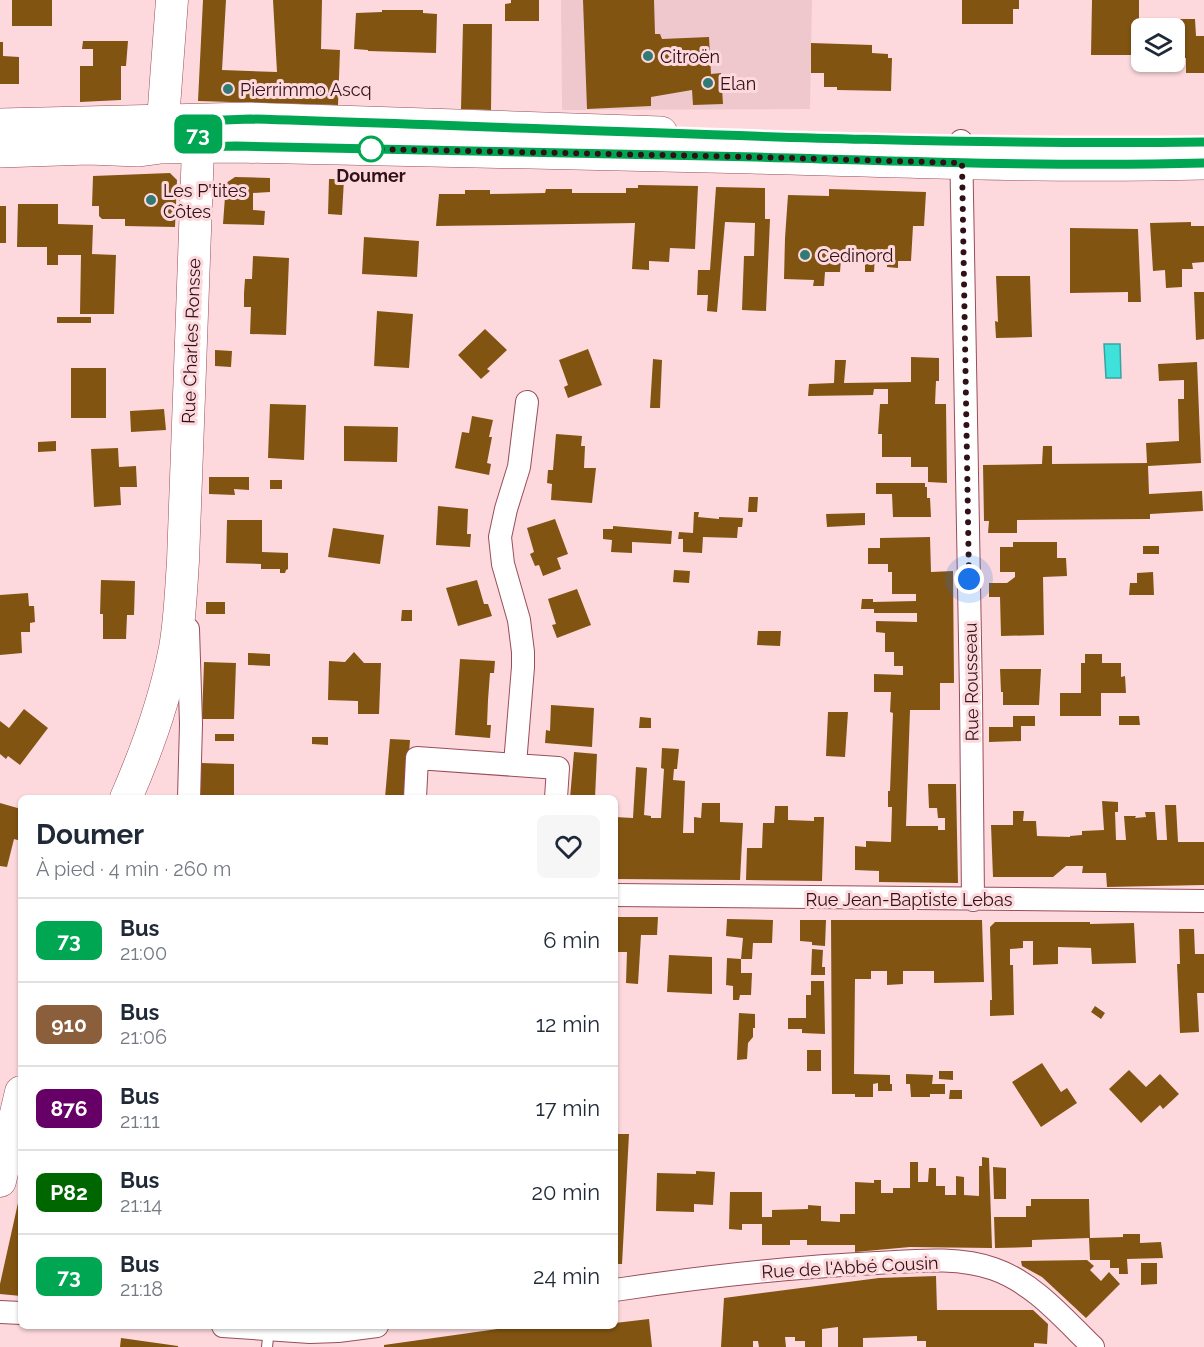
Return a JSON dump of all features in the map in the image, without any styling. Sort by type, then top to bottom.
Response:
[{"type":"main road","points":[[162,134],[172,0]]},
{"type":"main road","points":[[0,125],[198,134],[236,146],[746,157],[962,152],[1087,144],[1204,142]]},
{"type":"main road","points":[[0,151],[81,148],[139,150],[162,134]]},
{"type":"main road","name":"Rue Charles Ronsse","points":[[127,795],[154,725],[169,674],[178,624],[183,561],[198,134]]},
{"type":"main road","points":[[962,152],[1073,164],[1204,163]]},
{"type":"main road","points":[[0,1181],[18,1105]]},
{"type":"street","name":"Rue Rousseau","points":[[962,152],[974,900]]},
{"type":"street","points":[[515,764],[523,652],[519,620],[502,564],[500,537],[519,467],[527,402]]},
{"type":"street","name":"Rue Charles Ronsse","points":[[183,561],[188,622],[189,795]]},
{"type":"street","points":[[415,795],[417,758],[558,768],[556,795]]},
{"type":"street","name":"Rue Jean-Baptiste Lebas","points":[[618,895],[1204,901]]},
{"type":"street","name":"Rue de l'Abbé Cousin","points":[[618,1290],[696,1278],[822,1265],[919,1260],[962,1263],[993,1269],[1023,1283],[1051,1306],[1093,1347]]},
{"type":"street","points":[[0,1312],[18,1313]]},
{"type":"street","points":[[234,1329],[268,1338],[351,1329]]},
{"type":"shaded area","points":[[561,0],[812,0],[810,109],[562,110]]},
{"type":"water","points":[[1104,344],[1120,344],[1121,378],[1106,378]]},
{"type":"building","points":[[12,0],[52,0],[52,26],[12,26]]},
{"type":"building","points":[[203,0],[226,0],[222,70],[277,72],[273,0],[322,0],[321,49],[340,50],[338,105],[198,101]]},
{"type":"building","points":[[511,0],[539,0],[539,21],[505,21],[505,4],[511,3]]},
{"type":"building","name":"Citroën","points":[[583,0],[654,0],[655,34],[660,34],[662,39],[709,37],[711,74],[721,73],[723,104],[693,105],[692,90],[651,97],[651,106],[587,109]]},
{"type":"building","points":[[962,0],[1019,0],[1019,9],[1013,9],[1013,24],[962,24]]},
{"type":"building","points":[[1092,0],[1139,0],[1139,18],[1131,18],[1131,55],[1091,55]]},
{"type":"building","points":[[382,10],[423,10],[423,13],[437,14],[436,53],[354,49],[356,13],[382,12]]},
{"type":"building","points":[[1185,19],[1195,19],[1196,36],[1204,36],[1204,73],[1186,73]]},
{"type":"building","points":[[463,24],[492,24],[491,110],[461,109]]},
{"type":"building","points":[[83,41],[128,41],[126,66],[121,66],[121,100],[80,102],[80,66],[93,66],[93,49],[82,49]]},
{"type":"building","points":[[0,42],[3,42],[3,56],[19,57],[19,84],[0,84]]},
{"type":"building","points":[[811,43],[872,45],[872,53],[888,54],[888,58],[892,58],[891,91],[837,90],[837,87],[824,87],[824,73],[811,73]]},
{"type":"building","name":"Les P'tites Côtes","points":[[170,173],[177,180],[175,227],[125,226],[125,219],[102,219],[99,216],[99,206],[92,206],[93,176]]},
{"type":"building","points":[[235,177],[270,178],[270,192],[253,193],[253,210],[265,211],[264,225],[223,224],[226,183]]},
{"type":"building","points":[[329,179],[344,179],[342,215],[328,214]]},
{"type":"building","points":[[638,185],[698,186],[695,249],[670,248],[669,262],[649,261],[649,270],[632,269],[635,223],[436,226],[439,194],[465,194],[465,190],[490,190],[490,194],[545,193],[546,189],[572,189],[572,193],[626,193],[626,188],[638,188]]},
{"type":"building","points":[[716,187],[765,188],[765,219],[770,219],[766,311],[742,310],[744,256],[754,256],[755,223],[725,222],[717,312],[707,311],[708,295],[697,295],[698,270],[710,270]]},
{"type":"building","points":[[829,189],[926,192],[924,226],[913,226],[911,261],[898,261],[898,268],[887,267],[887,256],[875,255],[874,272],[865,272],[865,260],[841,259],[840,272],[825,272],[824,286],[813,286],[814,280],[784,279],[788,195],[829,196]]},
{"type":"building","points":[[18,204],[58,204],[58,224],[93,225],[92,254],[116,255],[114,314],[80,314],[81,255],[58,255],[58,265],[47,265],[47,247],[17,247]]},
{"type":"building","points":[[0,206],[6,206],[6,243],[0,243]]},
{"type":"building","points":[[1191,222],[1191,226],[1204,226],[1204,262],[1192,263],[1193,269],[1182,269],[1182,287],[1166,288],[1165,270],[1153,271],[1150,223]]},
{"type":"building","points":[[1070,228],[1138,229],[1141,302],[1128,302],[1128,292],[1070,293]]},
{"type":"building","points":[[364,237],[419,241],[417,277],[362,274]]},
{"type":"building","points":[[253,256],[289,258],[286,335],[250,334],[251,307],[244,307],[244,293],[245,279],[252,279]]},
{"type":"building","points":[[996,276],[1030,276],[1032,337],[996,338],[995,321],[998,322]]},
{"type":"building","points":[[1194,292],[1204,292],[1204,339],[1196,340]]},
{"type":"building","points":[[377,311],[413,314],[409,368],[374,366]]},
{"type":"building","points":[[57,317],[91,317],[91,323],[57,323]]},
{"type":"building","points":[[485,329],[507,350],[487,369],[490,371],[481,379],[458,355]]},
{"type":"building","points":[[588,349],[602,385],[568,398],[564,387],[568,385],[559,360]]},
{"type":"building","points":[[215,350],[232,351],[231,367],[215,366]]},
{"type":"building","points":[[911,357],[939,358],[939,381],[936,381],[935,404],[946,404],[947,483],[928,482],[928,467],[911,467],[911,457],[882,457],[882,434],[878,434],[880,404],[888,404],[888,389],[874,389],[873,395],[808,396],[809,384],[834,383],[835,360],[846,360],[844,383],[911,382]]},
{"type":"building","points":[[653,359],[662,360],[660,408],[650,408]]},
{"type":"building","points":[[1197,362],[1201,463],[1148,466],[1149,494],[1202,491],[1203,511],[1150,514],[1150,519],[1017,520],[1017,533],[988,533],[989,521],[984,521],[983,465],[1042,464],[1043,446],[1052,446],[1052,464],[1147,463],[1146,443],[1179,441],[1178,399],[1184,399],[1184,380],[1159,381],[1158,364]]},
{"type":"building","points":[[71,368],[106,368],[106,418],[71,418]]},
{"type":"building","points":[[270,404],[306,405],[304,460],[268,458]]},
{"type":"building","points":[[164,409],[166,430],[131,432],[130,411]]},
{"type":"building","points":[[472,416],[493,420],[487,463],[491,464],[489,475],[455,468],[462,432],[469,433]]},
{"type":"building","points":[[344,426],[398,427],[397,462],[344,461]]},
{"type":"building","points":[[556,434],[582,436],[581,446],[585,446],[584,468],[596,468],[592,503],[551,500],[552,484],[547,483],[548,470],[553,470]]},
{"type":"building","points":[[56,441],[56,451],[38,452],[38,442]]},
{"type":"building","points":[[118,448],[119,467],[136,466],[137,487],[120,487],[121,505],[94,507],[91,449]]},
{"type":"building","points":[[209,477],[249,477],[249,490],[234,489],[235,495],[209,494]]},
{"type":"building","points":[[270,480],[282,480],[282,489],[270,489]]},
{"type":"building","points":[[876,483],[925,483],[927,498],[930,498],[931,517],[893,517],[892,494],[876,494]]},
{"type":"building","points":[[749,497],[758,497],[757,512],[748,512]]},
{"type":"building","points":[[438,506],[468,509],[467,534],[471,534],[470,547],[436,545]]},
{"type":"building","points":[[694,512],[699,512],[698,517],[743,518],[742,527],[738,527],[737,538],[703,537],[702,553],[683,552],[683,539],[678,539],[679,532],[693,533]]},
{"type":"building","points":[[865,513],[865,525],[827,527],[826,514]]},
{"type":"building","points":[[555,519],[568,554],[557,558],[561,569],[543,576],[539,565],[535,566],[530,554],[534,552],[527,528]]},
{"type":"building","points":[[227,520],[262,520],[262,552],[288,553],[288,569],[285,573],[280,573],[280,569],[261,569],[261,564],[226,563]]},
{"type":"building","points":[[613,526],[672,531],[671,544],[632,542],[632,553],[611,552],[612,540],[603,539],[603,529],[613,529]]},
{"type":"building","points":[[333,528],[384,535],[380,564],[328,557]]},
{"type":"building","points":[[930,537],[931,572],[953,571],[954,683],[940,683],[940,710],[910,710],[906,826],[938,826],[938,830],[945,830],[945,818],[938,818],[937,808],[929,808],[928,784],[956,784],[958,883],[879,882],[879,871],[855,870],[855,846],[866,847],[866,841],[891,842],[892,807],[888,807],[888,791],[890,791],[893,713],[890,712],[891,692],[874,692],[874,674],[903,675],[903,666],[894,666],[894,652],[885,652],[885,633],[876,632],[876,621],[917,622],[917,613],[874,613],[874,609],[861,609],[862,599],[873,599],[873,602],[916,601],[916,594],[892,594],[892,572],[888,572],[888,564],[868,564],[868,548],[880,548],[880,538]]},
{"type":"building","points":[[1013,542],[1057,542],[1057,558],[1066,558],[1067,576],[1043,577],[1044,635],[1001,636],[1000,597],[989,597],[989,583],[1007,583],[1015,577],[1015,572],[1000,572],[1000,547],[1013,547]]},
{"type":"building","points":[[1143,546],[1159,546],[1159,554],[1143,554]]},
{"type":"building","points":[[674,570],[690,571],[689,583],[673,582]]},
{"type":"building","points":[[1153,572],[1154,595],[1129,595],[1130,583],[1137,583],[1137,573]]},
{"type":"building","points":[[101,580],[135,581],[134,615],[127,615],[126,639],[103,639],[103,614],[100,614]]},
{"type":"building","points":[[477,580],[484,604],[488,604],[492,616],[458,626],[446,588]]},
{"type":"building","points":[[577,589],[591,625],[557,638],[552,625],[556,624],[548,599]]},
{"type":"building","points":[[28,593],[29,606],[34,606],[35,622],[30,623],[30,632],[21,632],[22,653],[0,655],[0,595]]},
{"type":"building","points":[[206,602],[225,602],[225,614],[206,614]]},
{"type":"building","points":[[402,610],[412,610],[412,621],[401,621]]},
{"type":"building","points":[[758,631],[781,631],[780,646],[757,645]]},
{"type":"building","points":[[354,652],[364,663],[381,663],[379,714],[358,714],[358,701],[328,700],[329,661],[345,662]]},
{"type":"building","points":[[248,653],[270,654],[270,666],[248,665]]},
{"type":"building","points":[[1085,654],[1102,654],[1102,663],[1121,663],[1121,677],[1125,676],[1126,693],[1101,693],[1101,716],[1060,716],[1060,693],[1081,693],[1081,663],[1085,663]]},
{"type":"building","points":[[460,659],[495,661],[494,673],[490,673],[488,700],[487,725],[491,725],[490,738],[455,735]]},
{"type":"building","points":[[204,662],[236,663],[234,719],[202,719]]},
{"type":"building","points":[[1000,669],[1041,669],[1039,705],[1003,705]]},
{"type":"building","points":[[551,705],[594,708],[592,747],[545,743],[546,730],[550,731]]},
{"type":"building","points":[[24,709],[48,728],[20,765],[8,756],[6,759],[0,754],[0,721],[9,728]]},
{"type":"building","points":[[828,712],[848,712],[845,757],[826,756]]},
{"type":"building","points":[[1013,716],[1035,716],[1035,726],[1021,726],[1021,741],[989,742],[989,727],[1013,727]]},
{"type":"building","points":[[1119,716],[1139,716],[1140,725],[1119,725]]},
{"type":"building","points":[[640,717],[651,718],[651,728],[639,728]]},
{"type":"building","points":[[215,734],[234,734],[234,741],[215,741]]},
{"type":"building","points":[[312,737],[328,737],[328,745],[312,744]]},
{"type":"building","points":[[390,739],[410,740],[406,795],[385,795]]},
{"type":"building","points":[[662,748],[679,749],[677,769],[674,769],[673,780],[685,781],[683,833],[694,833],[694,817],[701,818],[702,803],[720,803],[720,822],[743,823],[740,880],[618,879],[618,817],[633,818],[636,767],[647,768],[644,815],[651,816],[651,818],[661,818],[664,769],[661,768]]},
{"type":"building","points":[[574,752],[597,754],[595,795],[570,795]]},
{"type":"building","points":[[201,763],[234,764],[234,795],[200,795]]},
{"type":"building","points":[[1102,801],[1118,802],[1118,812],[1115,812],[1116,840],[1126,840],[1124,816],[1146,817],[1145,812],[1155,812],[1157,840],[1167,840],[1165,805],[1176,805],[1178,842],[1204,842],[1204,885],[1107,887],[1106,873],[1082,873],[1083,866],[1066,866],[1053,877],[993,877],[991,825],[1013,825],[1013,811],[1024,811],[1023,821],[1036,821],[1037,836],[1082,835],[1082,831],[1104,830]]},
{"type":"building","points":[[0,803],[18,808],[18,840],[14,839],[7,867],[0,866]]},
{"type":"building","points":[[775,806],[788,806],[788,820],[814,821],[814,817],[824,817],[822,881],[746,880],[747,848],[762,848],[763,823],[774,823]]},
{"type":"building","points":[[618,917],[658,917],[657,935],[641,935],[638,984],[626,983],[627,952],[618,952]]},
{"type":"building","points":[[727,919],[773,920],[772,943],[753,943],[752,959],[741,959],[743,938],[726,936]]},
{"type":"building","points":[[800,920],[826,920],[825,946],[800,941]]},
{"type":"building","points":[[831,920],[982,920],[984,982],[934,983],[934,971],[903,971],[903,984],[887,985],[887,971],[871,971],[871,979],[855,979],[854,1074],[890,1075],[890,1084],[892,1084],[892,1091],[878,1091],[878,1083],[873,1084],[873,1097],[832,1094]]},
{"type":"building","points":[[995,922],[1134,923],[1136,963],[1092,964],[1091,948],[1058,947],[1058,964],[1033,965],[1033,941],[1023,941],[1023,948],[1010,949],[1010,965],[1013,965],[1014,1015],[990,1016],[990,1000],[992,1000],[990,927]]},
{"type":"building","points":[[1179,929],[1194,929],[1195,954],[1204,954],[1204,993],[1197,993],[1199,1032],[1180,1033],[1177,964],[1180,964]]},
{"type":"building","points":[[812,949],[823,950],[822,967],[825,967],[825,975],[811,975]]},
{"type":"building","points":[[669,955],[712,957],[712,994],[667,992]]},
{"type":"building","points":[[727,958],[741,959],[741,973],[752,973],[751,995],[740,995],[739,1000],[733,1000],[733,986],[726,985]]},
{"type":"building","points":[[811,981],[824,981],[825,1034],[802,1033],[802,1029],[788,1029],[788,1018],[806,1018],[806,995],[811,995]]},
{"type":"building","points":[[1095,1006],[1105,1013],[1101,1019],[1091,1012]]},
{"type":"building","points":[[739,1013],[755,1014],[755,1028],[753,1028],[753,1037],[748,1043],[747,1059],[737,1060]]},
{"type":"building","points":[[807,1050],[821,1050],[821,1071],[807,1071]]},
{"type":"building","points":[[1042,1063],[1061,1092],[1067,1088],[1077,1103],[1041,1127],[1012,1082]]},
{"type":"building","points":[[1129,1070],[1146,1087],[1160,1074],[1179,1094],[1163,1109],[1160,1105],[1141,1123],[1109,1089]]},
{"type":"building","points":[[939,1071],[953,1071],[953,1080],[939,1079]]},
{"type":"building","points":[[906,1074],[933,1075],[932,1084],[945,1084],[945,1094],[911,1097],[910,1084],[906,1084]]},
{"type":"building","points":[[950,1090],[962,1090],[962,1099],[949,1099]]},
{"type":"building","points":[[618,1134],[629,1134],[622,1264],[618,1264]]},
{"type":"building","points":[[982,1157],[989,1158],[992,1248],[910,1247],[855,1252],[855,1245],[807,1245],[807,1240],[790,1240],[790,1245],[762,1245],[762,1224],[742,1224],[742,1230],[729,1229],[730,1192],[762,1192],[762,1217],[772,1217],[772,1210],[808,1209],[808,1205],[821,1206],[821,1221],[840,1222],[840,1214],[855,1214],[855,1182],[874,1183],[874,1180],[881,1180],[881,1193],[893,1193],[893,1188],[910,1188],[910,1162],[918,1162],[918,1182],[928,1182],[929,1168],[936,1168],[936,1186],[945,1186],[945,1195],[956,1195],[956,1176],[964,1177],[964,1195],[979,1196],[979,1166],[982,1166]]},
{"type":"building","points":[[993,1167],[1006,1168],[1006,1199],[994,1199]]},
{"type":"building","points":[[696,1171],[715,1172],[713,1205],[694,1204],[694,1212],[656,1211],[657,1173],[696,1174]]},
{"type":"building","points":[[1031,1199],[1089,1199],[1090,1238],[1140,1234],[1140,1243],[1161,1242],[1163,1258],[1127,1259],[1128,1274],[1119,1274],[1119,1268],[1110,1268],[1110,1260],[1090,1260],[1089,1238],[1032,1240],[1032,1247],[995,1248],[994,1217],[1026,1217],[1026,1206],[1031,1206]]},
{"type":"building","points":[[18,1203],[18,1296],[0,1294],[0,1284]]},
{"type":"building","points":[[1087,1260],[1094,1266],[1090,1270],[1101,1281],[1109,1272],[1120,1284],[1086,1318],[1042,1277],[1022,1266],[1021,1261]]},
{"type":"building","points":[[1141,1263],[1157,1263],[1157,1284],[1141,1285]]},
{"type":"building","points":[[936,1276],[937,1310],[1033,1310],[1048,1324],[1047,1344],[1034,1343],[1034,1347],[926,1347],[926,1341],[917,1341],[917,1336],[863,1338],[863,1347],[838,1347],[838,1327],[822,1329],[822,1347],[805,1347],[805,1341],[795,1341],[795,1337],[785,1337],[786,1347],[759,1347],[758,1341],[753,1341],[753,1347],[721,1347],[724,1298],[879,1278]]},
{"type":"building","points":[[649,1319],[652,1347],[384,1347],[384,1345],[497,1329],[618,1329],[618,1323]]},
{"type":"building","points":[[121,1338],[178,1346],[178,1347],[120,1347]]},
{"type":"bus line","name":"73","points":[[1204,142],[1087,144],[250,119],[199,121],[198,147],[753,157],[940,163],[1204,163]]},
{"type":"place","name":"Citroën","points":[[648,56]]},
{"type":"place","name":"Elan","points":[[708,83]]},
{"type":"place","name":"Pierrimmo Ascq","points":[[228,89]]},
{"type":"place","name":"Doumer","points":[[371,149]]},
{"type":"place","name":"Les P'tites Côtes","points":[[151,200]]},
{"type":"place","name":"Cedinord","points":[[805,255]]},
{"type":"route","points":[[371,149],[962,163],[969,579]]}]
